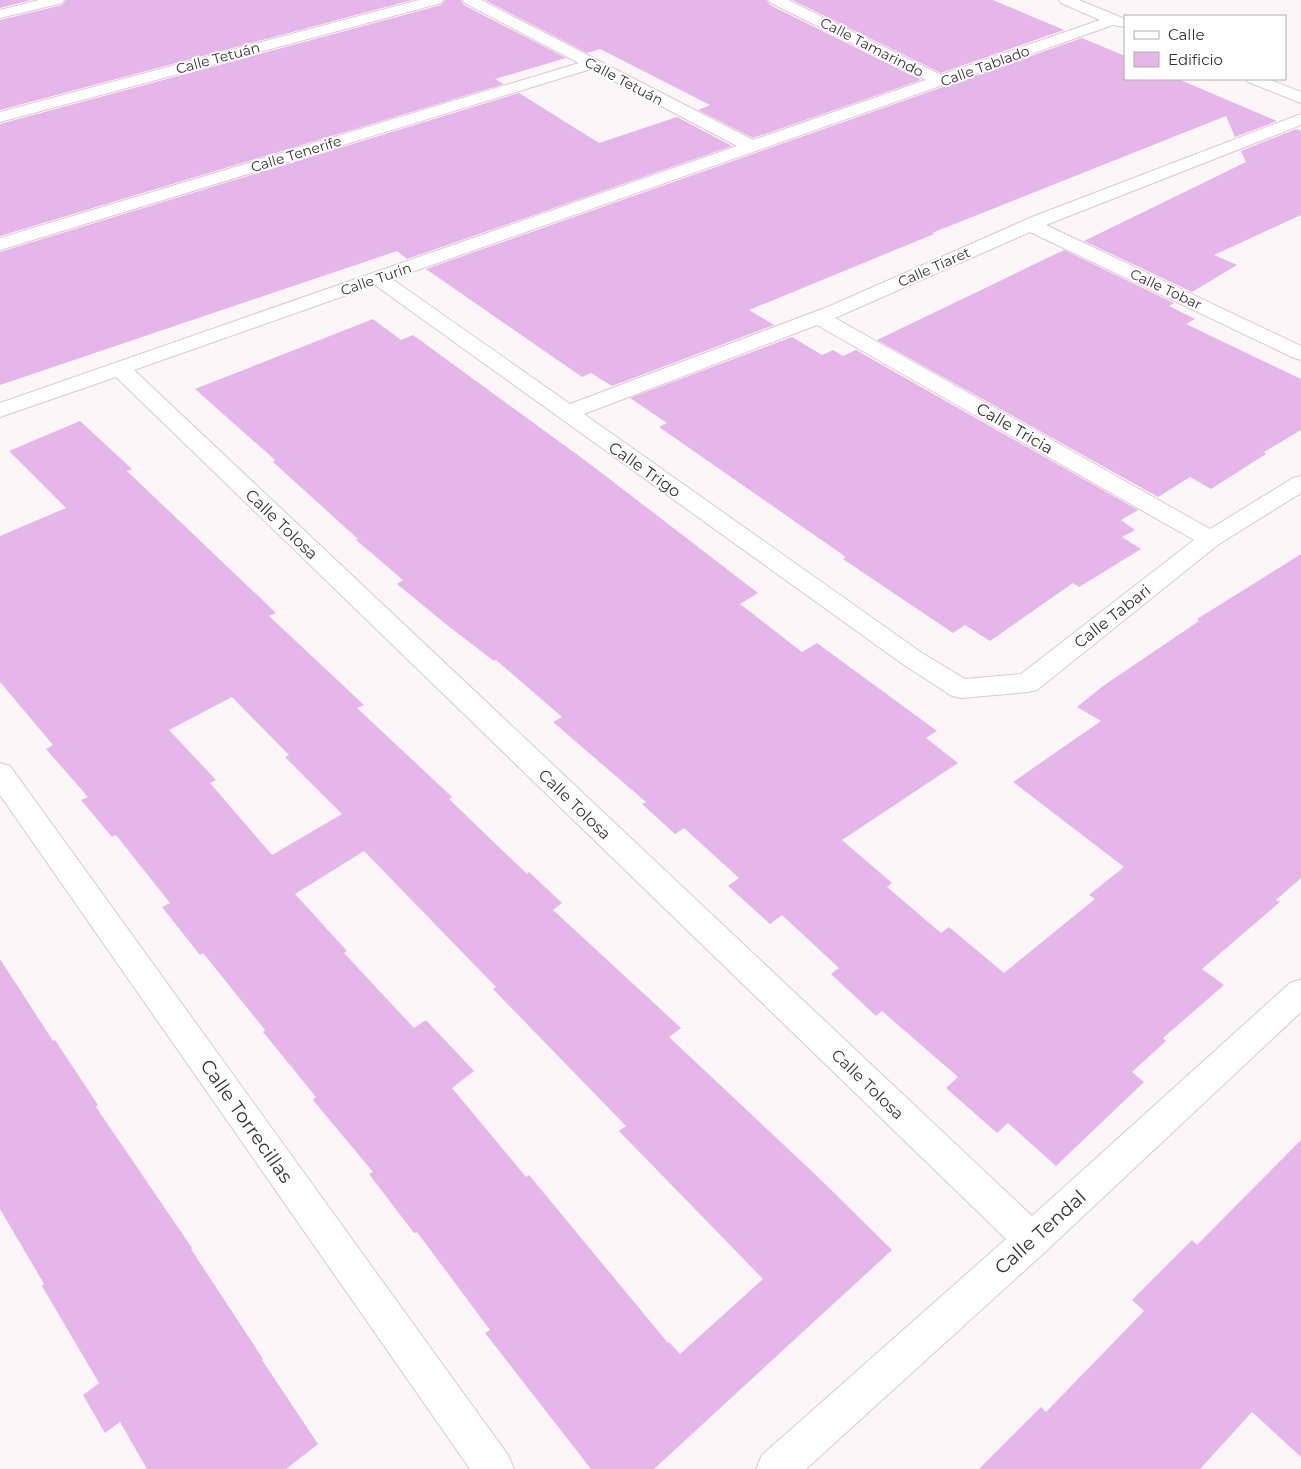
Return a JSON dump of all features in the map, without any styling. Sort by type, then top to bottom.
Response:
[{"type":"street","points":[[0,14],[57,0]]},
{"type":"street","name":"Calle Tetuán","points":[[0,117],[436,0]]},
{"type":"street","name":"Calle Tetuán","points":[[470,0],[752,147]]},
{"type":"street","name":"Calle Tamarindo","points":[[776,0],[941,81]]},
{"type":"street","points":[[1066,0],[1119,22]]},
{"type":"street","name":"Calle Tablado","points":[[752,147],[941,81],[1119,22]]},
{"type":"street","name":"Calle Tenerife","points":[[0,244],[592,64]]},
{"type":"street","points":[[1256,80],[1301,98]]},
{"type":"street","name":"Calle Tiaret","points":[[567,413],[819,317],[1031,225],[1301,120]]},
{"type":"street","name":"Calle Turin","points":[[0,410],[752,147]]},
{"type":"street","name":"Calle Tobar","points":[[1031,225],[1301,354]]},
{"type":"street","name":"Calle Trigo","points":[[378,278],[913,659]]},
{"type":"street","name":"Calle Tricia","points":[[819,317],[1210,539]]},
{"type":"street","name":"Calle Tolosa","points":[[118,368],[1032,1240]]},
{"type":"street","name":"Calle Tabari","points":[[913,659],[961,689],[1028,683],[1210,539],[1301,483]]},
{"type":"street","name":"Calle Torrecillas","points":[[0,773],[494,1469]]},
{"type":"street","name":"Calle Tendal","points":[[776,1469],[1032,1240],[1301,992]]},
{"type":"building","points":[[0,0],[31,0],[0,8]]},
{"type":"building","points":[[66,0],[412,0],[0,110],[0,20],[62,5]]},
{"type":"building","points":[[445,0],[461,0],[464,5],[566,58],[495,79],[504,84],[0,236],[0,124],[441,5]]},
{"type":"building","points":[[485,0],[767,0],[770,5],[921,80],[753,138],[698,110],[710,105],[600,49],[587,53]]},
{"type":"building","points":[[792,0],[993,0],[1064,30],[941,73]]},
{"type":"building","points":[[1082,38],[1124,56],[1124,80],[1180,80],[1277,121],[1235,137],[1226,116],[932,233],[934,234],[749,310],[774,325],[612,386],[591,373],[582,377],[426,269]]},
{"type":"building","points":[[519,93],[599,143],[677,117],[732,146],[407,259],[397,251],[0,385],[0,252]]},
{"type":"building","points":[[1296,129],[1301,131],[1301,215],[1214,255],[1237,265],[1192,292],[1084,241],[1246,162],[1241,151]]},
{"type":"building","points":[[1064,250],[1174,303],[1169,306],[1195,319],[1186,324],[1301,379],[1301,430],[1264,452],[1266,454],[1211,489],[1190,477],[1158,497],[877,340]]},
{"type":"building","points":[[373,319],[401,340],[413,335],[590,464],[758,593],[740,604],[802,652],[817,643],[937,731],[926,738],[958,763],[842,840],[892,883],[887,887],[941,933],[949,927],[1004,973],[1095,899],[1089,895],[1124,867],[1013,782],[1101,721],[1077,707],[1103,686],[1199,621],[1197,619],[1301,554],[1301,878],[1276,900],[1280,902],[1202,969],[1224,985],[1163,1038],[1166,1041],[1132,1072],[1144,1082],[1056,1166],[1008,1123],[997,1133],[946,1088],[958,1077],[882,1011],[876,1016],[831,974],[839,968],[782,915],[770,924],[728,886],[739,878],[684,828],[675,834],[642,804],[646,802],[553,722],[562,717],[496,660],[494,661],[447,625],[397,584],[403,580],[356,540],[358,539],[273,462],[275,460],[195,389]]},
{"type":"building","points":[[792,337],[822,355],[833,350],[843,356],[856,350],[1138,510],[1121,520],[1135,530],[1122,537],[1141,549],[1079,587],[1073,583],[990,641],[965,625],[953,633],[843,559],[846,557],[659,427],[667,423],[630,398]]},
{"type":"building","points":[[80,421],[132,469],[127,471],[276,613],[269,616],[364,705],[357,708],[452,797],[449,799],[527,874],[529,872],[562,903],[553,910],[681,1028],[669,1037],[818,1177],[892,1250],[654,1469],[591,1469],[485,1333],[490,1330],[417,1232],[414,1233],[369,1174],[373,1172],[313,1100],[316,1097],[263,1032],[265,1030],[203,953],[200,955],[162,907],[170,903],[116,835],[112,837],[81,800],[88,797],[46,749],[53,745],[0,682],[0,536],[66,508],[9,451]],"holes":[[[232,697],[289,755],[285,757],[342,814],[272,855],[210,783],[216,780],[169,730]],[[364,851],[496,987],[493,989],[626,1126],[619,1131],[763,1279],[680,1354],[668,1343],[529,1175],[526,1177],[452,1088],[474,1071],[426,1020],[414,1028],[344,953],[347,951],[295,894]]]},
{"type":"building","points":[[0,959],[53,1041],[55,1040],[98,1105],[96,1107],[192,1248],[262,1360],[318,1444],[286,1469],[147,1469],[120,1422],[105,1433],[83,1395],[99,1383],[42,1286],[44,1284],[0,1209]]},
{"type":"building","points":[[1301,1140],[1301,1457],[1252,1412],[1200,1469],[979,1469],[1041,1407],[1046,1412],[1144,1311],[1132,1300],[1192,1240],[1197,1245]]}]
